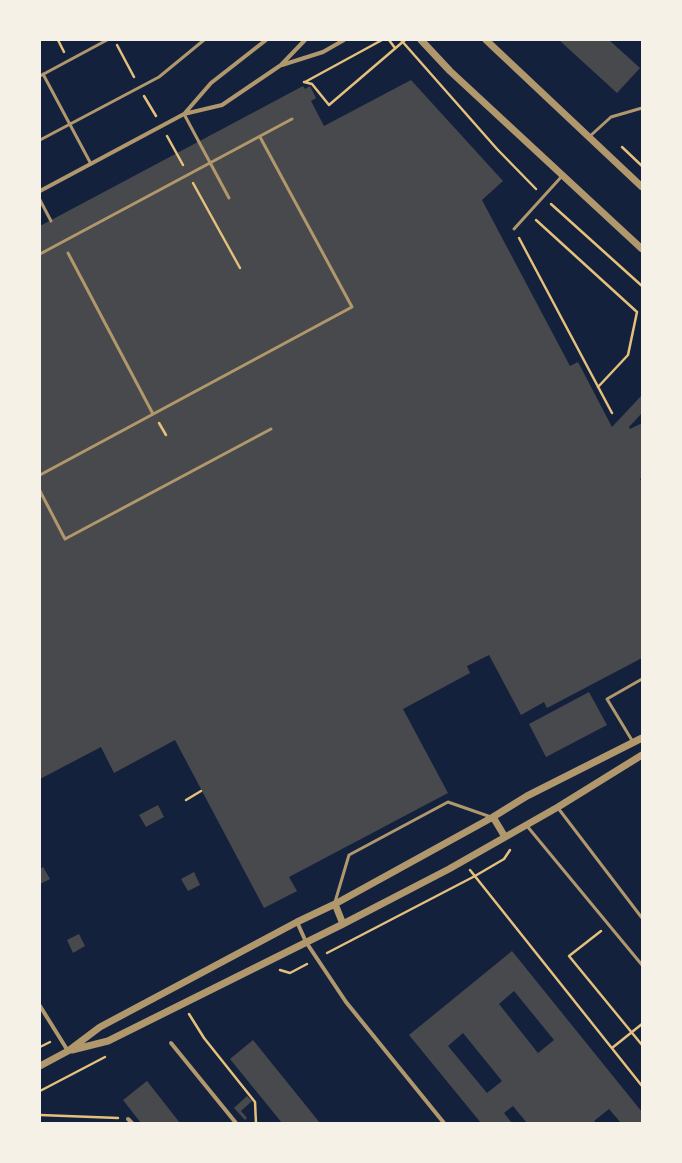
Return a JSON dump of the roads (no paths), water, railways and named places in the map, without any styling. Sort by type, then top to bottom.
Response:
[{"type":"street","points":[[184,114],[211,83],[266,40]]},
{"type":"street","points":[[40,191],[184,114],[222,105],[281,65],[305,40]]},
{"type":"street","points":[[281,65],[323,52],[344,40]]},
{"type":"street","points":[[421,40],[450,71],[642,249]]},
{"type":"street","points":[[486,40],[642,187]]},
{"type":"street","points":[[40,1066],[68,1051],[100,1027],[297,922],[335,904],[493,817],[527,796],[642,738]]},
{"type":"street","points":[[68,1051],[108,1041],[343,924],[463,861],[558,807],[642,755]]},
{"type":"street","points":[[493,817],[505,837]]},
{"type":"street","points":[[335,904],[343,924]]},
{"type":"street","points":[[297,922],[306,942],[346,1002],[444,1123]]},
{"type":"street","points":[[40,1006],[68,1051]]},
{"type":"street","points":[[171,1043],[236,1123]]},
{"type":"street","points":[[128,1118],[132,1123]]},
{"type":"lane","points":[[91,164],[70,124],[41,75],[107,40]]},
{"type":"lane","points":[[40,140],[159,77],[204,40]]},
{"type":"lane","points":[[589,137],[612,117],[642,108]]},
{"type":"lane","points":[[184,114],[229,198]]},
{"type":"lane","points":[[40,254],[292,119]]},
{"type":"lane","points":[[40,475],[352,308],[260,136]]},
{"type":"lane","points":[[514,229],[563,175]]},
{"type":"lane","points":[[40,200],[51,220]]},
{"type":"lane","points":[[68,253],[153,414]]},
{"type":"lane","points":[[40,491],[66,539],[271,429]]},
{"type":"lane","points":[[633,742],[607,699],[642,679]]},
{"type":"lane","points":[[335,904],[349,855],[448,802],[493,817]]},
{"type":"lane","points":[[558,807],[642,918]]},
{"type":"lane","points":[[526,824],[642,965]]}]
